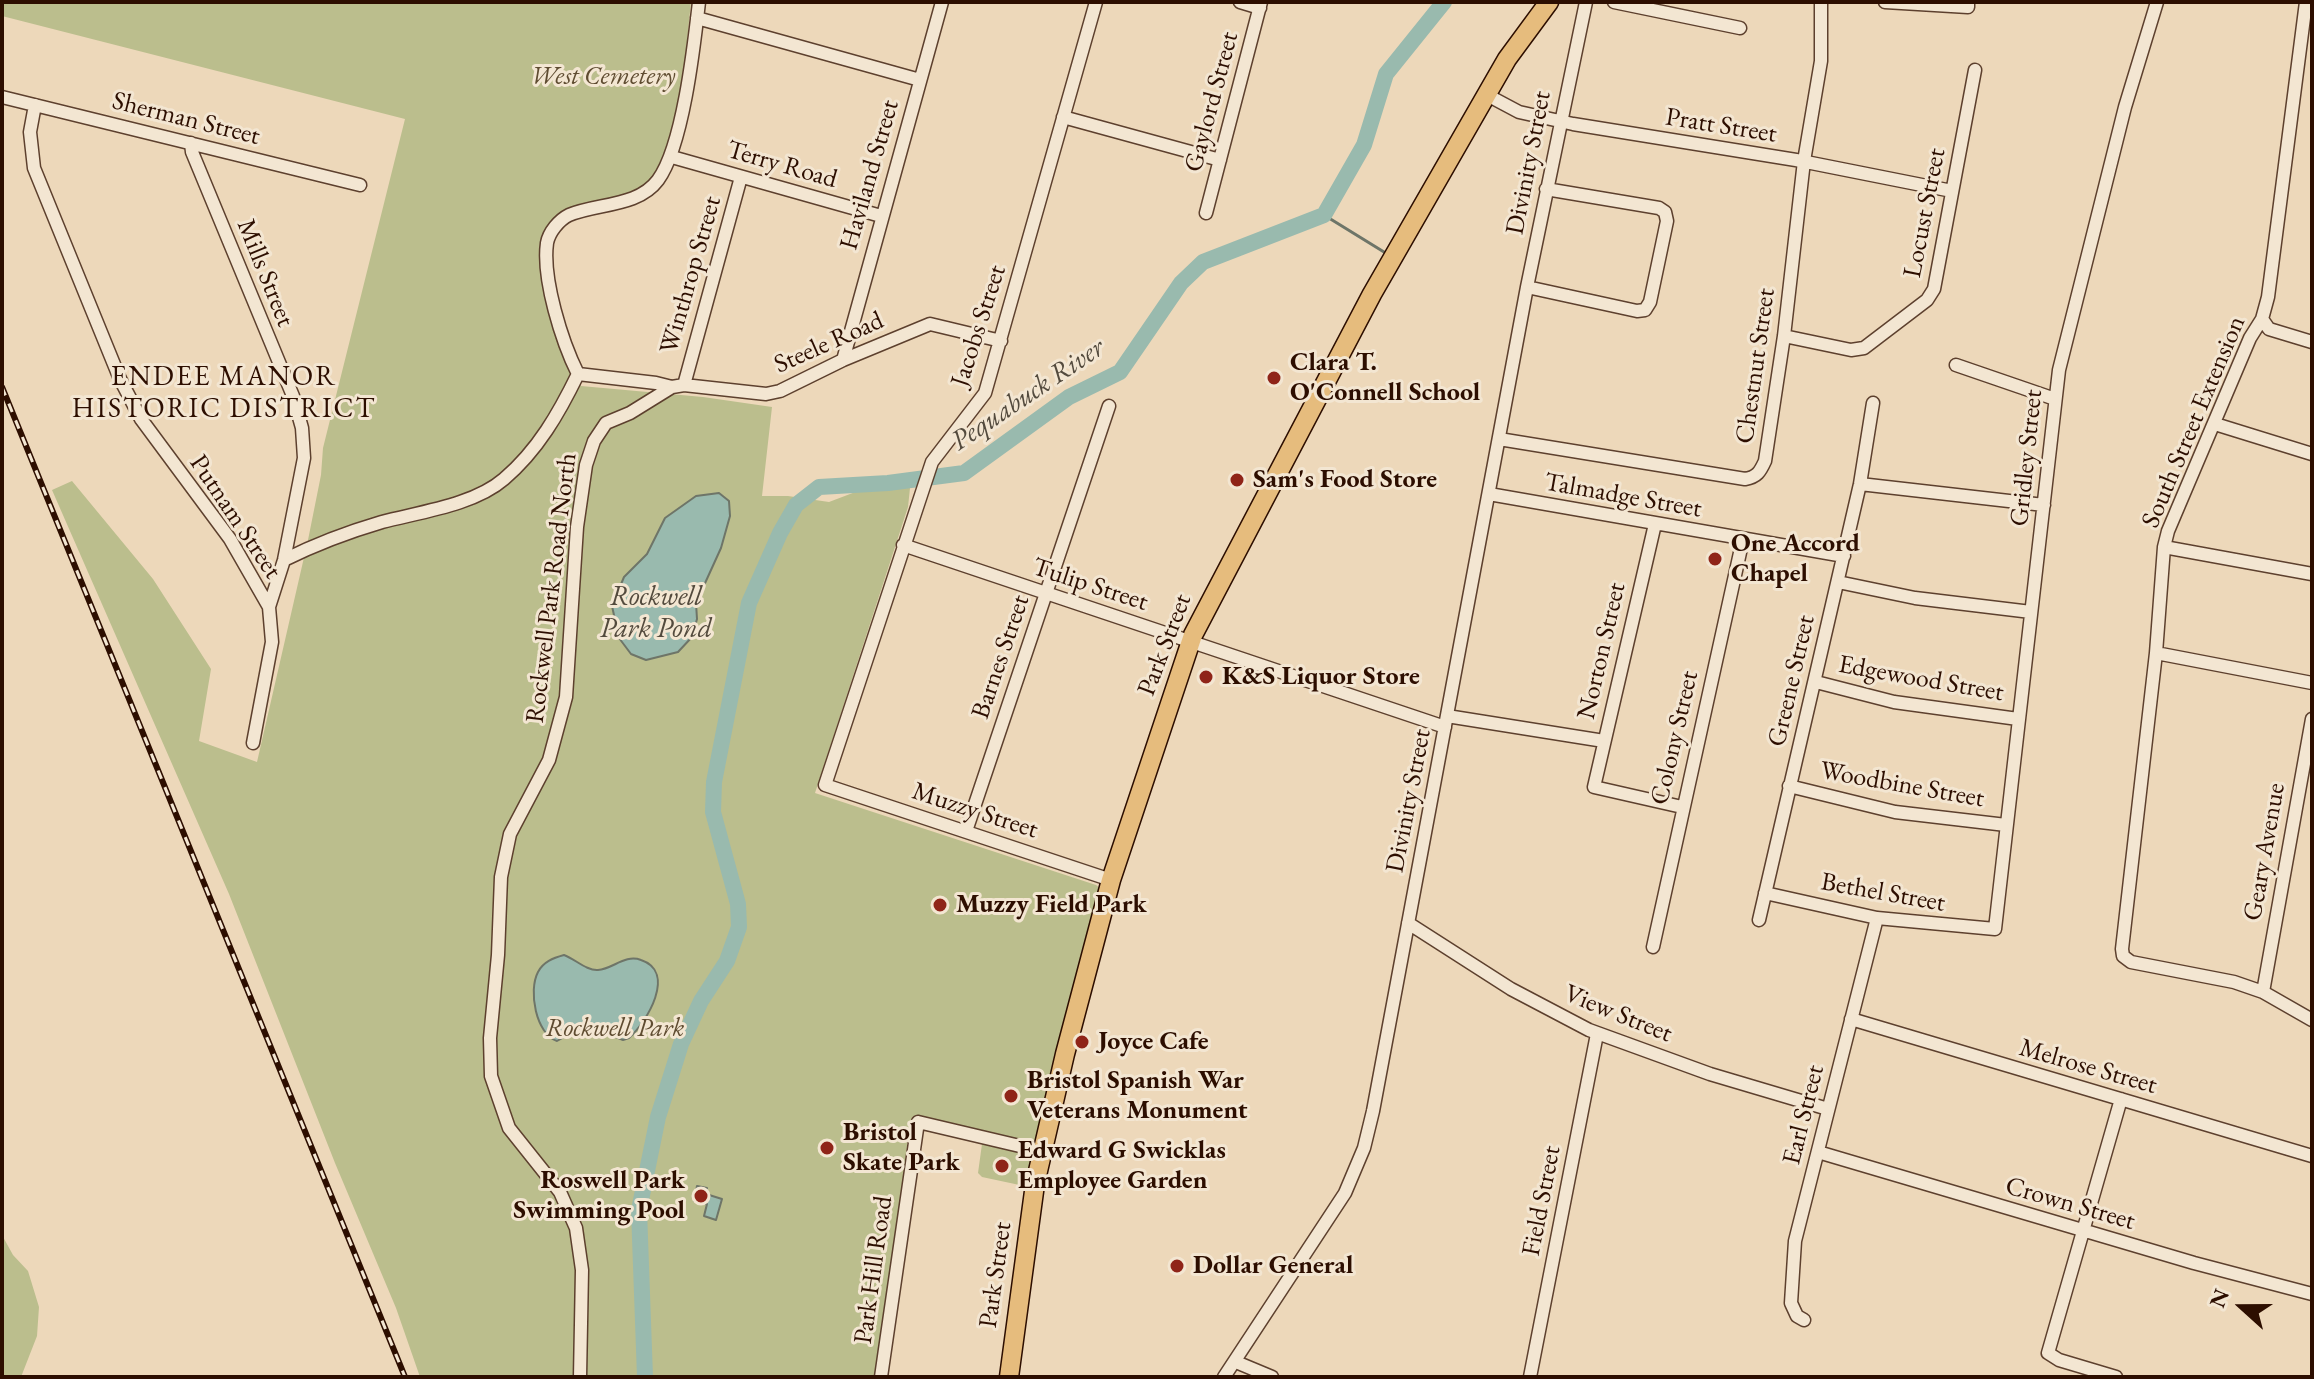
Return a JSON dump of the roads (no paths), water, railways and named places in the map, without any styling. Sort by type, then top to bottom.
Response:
[{"type":"highway","name":"Park Street","points":[[1009,1377],[1041,1151],[1111,880],[1191,641],[1372,294],[1519,41],[1549,2]]},
{"type":"street","points":[[284,560],[337,535],[462,501],[502,481],[537,445],[560,412],[578,374],[564,340],[550,284],[547,265],[549,236],[564,217],[634,198],[658,181],[672,157],[699,2]]},
{"type":"street","name":"Haviland Street","points":[[843,360],[942,2]]},
{"type":"street","name":"Jacobs Street","points":[[825,785],[932,462],[985,393],[1096,2]]},
{"type":"street","points":[[1240,2],[1260,5]]},
{"type":"street","points":[[1614,2],[1740,28]]},
{"type":"street","name":"Chestnut Street","points":[[1499,439],[1745,479],[1757,475],[1765,461],[1784,336],[1804,161],[1821,61],[1821,2]]},
{"type":"street","points":[[1885,2],[1968,7],[1968,2]]},
{"type":"street","name":"Gridley Street","points":[[1995,929],[2059,370],[2125,107],[2157,2]]},
{"type":"street","name":"South Street Extension","points":[[2263,992],[2234,982],[2131,962],[2123,956],[2122,940],[2156,653],[2164,547],[2250,338],[2262,319],[2268,297],[2306,2]]},
{"type":"street","name":"Gaylord Street","points":[[1206,213],[1260,5]]},
{"type":"street","name":"Divinity Street","points":[[1224,1377],[1345,1193],[1364,1148],[1527,287],[1585,5]]},
{"type":"street","points":[[697,18],[920,80]]},
{"type":"street","name":"Locust Street","points":[[1784,336],[1851,350],[1864,348],[1927,300],[1934,289],[1975,70]]},
{"type":"street","name":"Pratt Street","points":[[1487,95],[1519,112],[1560,121],[1804,161],[1952,191]]},
{"type":"street","name":"Sherman Street","points":[[2,97],[360,185]]},
{"type":"street","name":"Putnam Street","points":[[35,105],[30,132],[34,168],[120,379],[156,443],[230,539],[269,607],[272,642],[253,743]]},
{"type":"street","points":[[1063,117],[1220,160]]},
{"type":"street","name":"Mills Street","points":[[191,143],[192,152],[293,396],[302,428],[304,458],[284,560],[269,607]]},
{"type":"street","name":"Terry Road","points":[[672,157],[881,216]]},
{"type":"street","name":"Winthrop Street","points":[[678,386],[741,177]]},
{"type":"street","points":[[1527,287],[1637,311],[1645,310],[1650,302],[1667,221],[1665,212],[1659,208],[1546,189]]},
{"type":"street","points":[[2262,319],[2269,329],[2312,342]]},
{"type":"street","name":"Steele Road","points":[[578,374],[766,394],[797,384],[843,360],[930,324],[1001,341]]},
{"type":"street","points":[[1956,365],[2055,399]]},
{"type":"street","name":"Rockwell Park Road North","points":[[580,1377],[582,1270],[576,1228],[560,1192],[509,1128],[491,1076],[490,1038],[501,877],[510,834],[549,760],[566,697],[577,527],[586,465],[594,441],[606,423],[678,386]]},
{"type":"street","name":"Greene Street","points":[[1759,920],[1860,484],[1873,403]]},
{"type":"street","name":"Barnes Street","points":[[966,831],[1109,406]]},
{"type":"street","points":[[2215,424],[2312,454]]},
{"type":"street","points":[[1860,484],[2044,505]]},
{"type":"street","name":"Talmadge Street","points":[[1489,494],[1844,556]]},
{"type":"street","name":"Norton Street","points":[[1655,524],[1594,787],[1682,807]]},
{"type":"street","name":"Colony Street","points":[[1653,947],[1743,539]]},
{"type":"street","name":"Tulip Street","points":[[903,545],[1045,594],[1446,721],[1604,741]]},
{"type":"street","points":[[2164,547],[2312,574]]},
{"type":"street","points":[[1838,582],[1915,598],[2031,612]]},
{"type":"street","points":[[2156,653],[2312,683]]},
{"type":"street","name":"Edgewood Street","points":[[1816,682],[1894,702],[2018,719]]},
{"type":"street","name":"Geary Avenue","points":[[2263,992],[2312,719]]},
{"type":"street","name":"Muzzy Street","points":[[825,785],[1111,880]]},
{"type":"street","name":"Woodbine Street","points":[[1789,786],[1895,812],[2006,825]]},
{"type":"street","name":"Bethel Street","points":[[1765,893],[1877,918],[1995,929]]},
{"type":"street","name":"Earl Street","points":[[1804,1320],[1793,1310],[1790,1281],[1795,1241],[1877,918]]},
{"type":"street","name":"View Street","points":[[1408,923],[1536,1004],[1597,1034],[1710,1074],[1828,1109]]},
{"type":"street","points":[[2263,992],[2312,1020]]},
{"type":"street","name":"Melrose Street","points":[[1851,1019],[2312,1156]]},
{"type":"street","name":"Field Street","points":[[1530,1377],[1597,1034]]},
{"type":"street","points":[[2116,1377],[2069,1371],[2048,1353],[2121,1099]]},
{"type":"street","name":"Park Hill Road","points":[[881,1377],[918,1122],[1041,1151]]},
{"type":"street","name":"Crown Street","points":[[1818,1152],[2083,1231],[2312,1294]]},
{"type":"street","points":[[1236,1362],[1272,1377]]},
{"type":"water","name":"Rockwell Park Pond","points":[[719,493],[729,501],[730,516],[721,548],[696,603],[697,619],[692,637],[678,652],[646,660],[631,654],[619,638],[612,606],[624,577],[647,554],[665,518],[696,496]]},
{"type":"water","points":[[564,955],[594,970],[630,959],[652,966],[657,975],[655,998],[644,1021],[629,1038],[623,1040],[590,1027],[557,1041],[544,1030],[534,1000],[535,980],[546,963]]},
{"type":"water","points":[[697,1186],[707,1188],[706,1194],[722,1199],[716,1220],[704,1216],[707,1204],[694,1201]]},
{"type":"waterway","name":"Pequabuck River","points":[[645,1377],[639,1210],[658,1117],[681,1044],[701,1001],[727,961],[739,927],[738,904],[713,812],[714,782],[749,603],[796,505],[819,487],[888,483],[964,473],[1069,397],[1120,372],[1181,283],[1203,262],[1324,215],[1364,145],[1386,74],[1444,2]]},
{"type":"waterway","points":[[1324,215],[1384,252]]},
{"type":"railway","points":[[2,387],[405,1377]]},
{"type":"place","name":"Clara T. O'Connell School","points":[[1274,378]]},
{"type":"place","name":"Sam's Food Store","points":[[1237,480]]},
{"type":"place","name":"One Accord Chapel","points":[[1715,559]]},
{"type":"place","name":"K&S Liquor Store","points":[[1206,677]]},
{"type":"place","name":"Muzzy Field Park","points":[[940,905]]},
{"type":"place","name":"Joyce Cafe","points":[[1082,1042]]},
{"type":"place","name":"Bristol Spanish War Veterans Monument","points":[[1011,1096]]},
{"type":"place","name":"Bristol Skate Park","points":[[827,1148]]},
{"type":"place","name":"Edward G Swicklas Employee Garden","points":[[1002,1166]]},
{"type":"place","name":"Roswell Park Swimming Pool","points":[[701,1196]]},
{"type":"place","name":"Dollar General","points":[[1177,1266]]},
{"type":"district","name":"ENDEE MANOR HISTORIC DISTRICT","points":[[224,393]]},
{"type":"park label","name":"West Cemetery","points":[[603,77]]},
{"type":"park label","name":"Rockwell Park","points":[[615,1029]]}]
